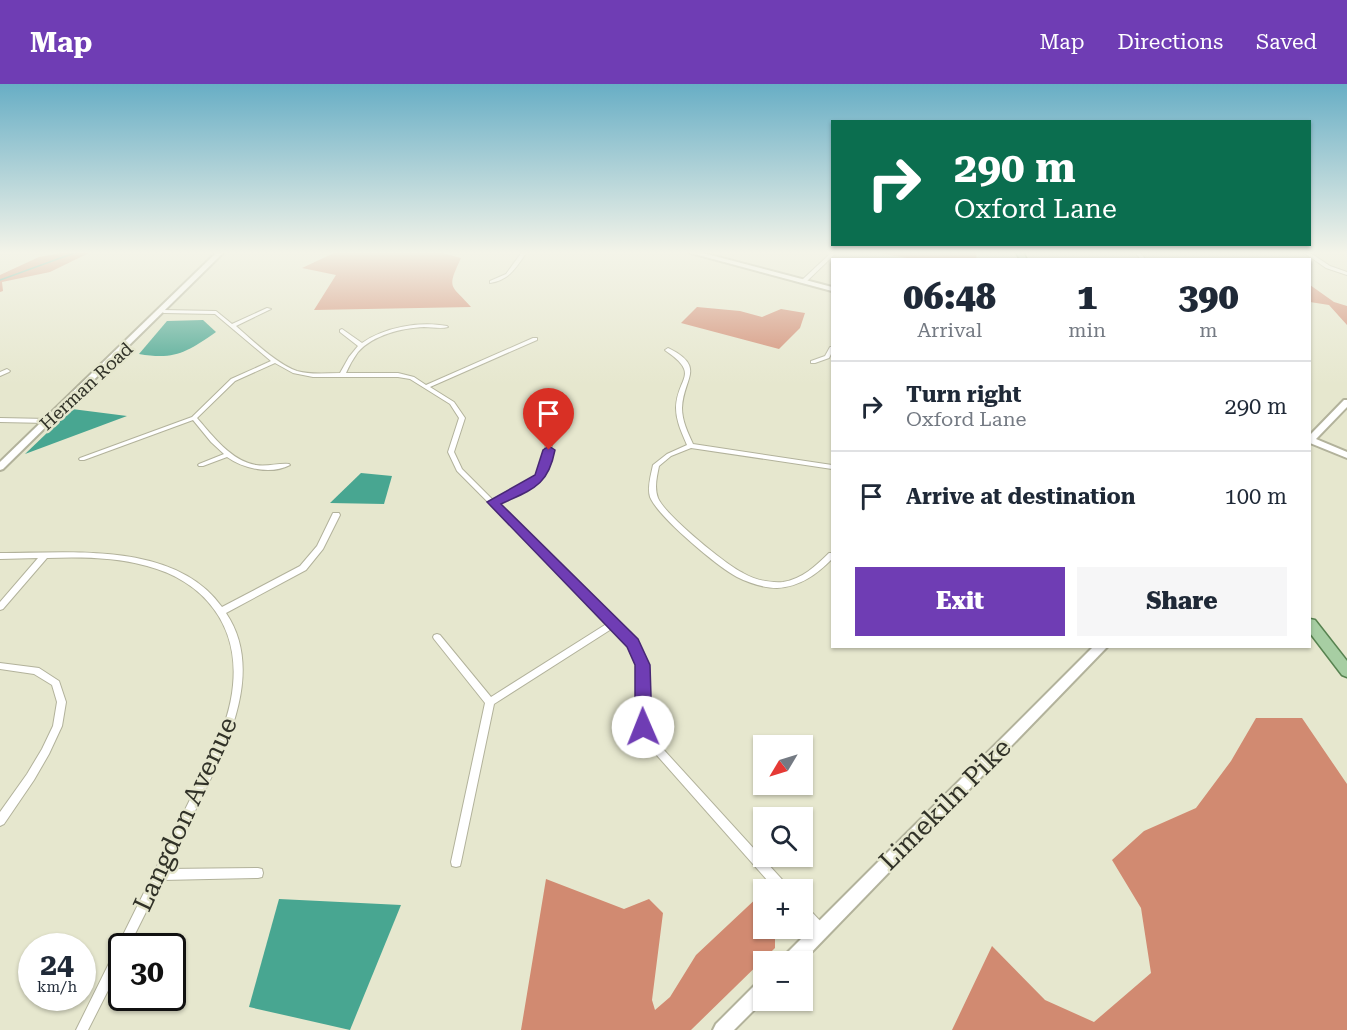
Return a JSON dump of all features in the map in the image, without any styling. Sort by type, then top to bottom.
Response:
[{"type":"main road","name":"Herman Road","points":[[0,467],[178,296]]},
{"type":"main road","points":[[1311,439],[1347,402]]},
{"type":"main road","points":[[1311,440],[1347,455]]},
{"type":"main road","points":[[1311,625],[1347,671]]},
{"type":"main road","name":"Limekiln Pike","points":[[800,951],[1100,648]]},
{"type":"main road","points":[[722,1030],[753,999]]},
{"type":"street","points":[[232,326],[269,309]]},
{"type":"street","points":[[164,311],[211,312],[275,361],[304,374],[398,375],[428,386],[460,413],[461,424],[451,452],[459,470],[633,643],[642,665],[643,727],[649,740],[774,879]]},
{"type":"street","points":[[342,375],[362,346],[415,325],[431,324],[445,327]]},
{"type":"street","points":[[342,332],[362,346]]},
{"type":"street","points":[[428,386],[535,339]]},
{"type":"street","points":[[668,350],[686,361],[690,369],[679,410],[690,446]]},
{"type":"street","points":[[813,362],[827,357],[831,350]]},
{"type":"street","points":[[82,459],[194,418],[232,380],[275,361]]},
{"type":"street","points":[[0,374],[8,371]]},
{"type":"street","points":[[493,502],[527,487],[543,473],[560,394]]},
{"type":"street","points":[[194,418],[226,455],[252,467],[274,468],[287,465]]},
{"type":"street","points":[[0,420],[48,421]]},
{"type":"street","points":[[831,467],[690,446],[669,455],[656,465],[653,496],[661,512],[738,574],[756,581],[777,585],[796,582],[809,576],[831,556]]},
{"type":"street","points":[[201,465],[226,455]]},
{"type":"street","points":[[222,611],[303,567],[320,547],[336,515]]},
{"type":"street","name":"Langdon Avenue","points":[[0,556],[97,556],[155,565],[197,584],[222,611],[232,630],[237,654],[238,688],[234,710],[224,739],[130,933]]},
{"type":"street","points":[[0,607],[44,556]]},
{"type":"street","points":[[456,862],[490,702],[612,624]]},
{"type":"street","points":[[437,637],[490,702]]},
{"type":"street","points":[[0,666],[22,666],[41,674],[56,686],[62,704],[59,724],[52,745],[0,821]]},
{"type":"street","points":[[159,875],[258,873]]},
{"type":"street","points":[[813,922],[820,930]]},
{"type":"street","name":"Langdon Avenue","points":[[81,1030],[108,976]]},
{"type":"shaded area","points":[[323,296],[461,296],[471,307],[314,310]]},
{"type":"shaded area","points":[[1311,296],[1326,296],[1334,302],[1347,306],[1347,325],[1329,305],[1311,302]]},
{"type":"shaded area","points":[[697,307],[740,311],[762,317],[781,309],[805,313],[800,328],[779,349],[681,323]]},
{"type":"shaded area","points":[[1256,718],[1302,718],[1347,784],[1347,1030],[952,1030],[992,946],[1045,1000],[1094,1022],[1151,973],[1141,908],[1112,860],[1144,831],[1196,808],[1231,761]]},
{"type":"shaded area","points":[[546,879],[624,909],[649,899],[663,913],[652,1000],[655,1010],[670,997],[696,955],[753,902],[753,939],[775,939],[775,948],[772,951],[753,951],[753,969],[691,1030],[521,1030]]},
{"type":"water","points":[[203,320],[216,332],[188,350],[162,356],[139,354],[167,321]]},
{"type":"water","points":[[72,409],[127,416],[25,454]]},
{"type":"water","points":[[361,473],[392,476],[384,504],[330,503]]},
{"type":"water","points":[[279,899],[401,905],[350,1030],[249,1007]]},
{"type":"route","points":[[549,450],[543,473],[533,484],[493,502],[633,643],[642,665],[643,727]]}]
